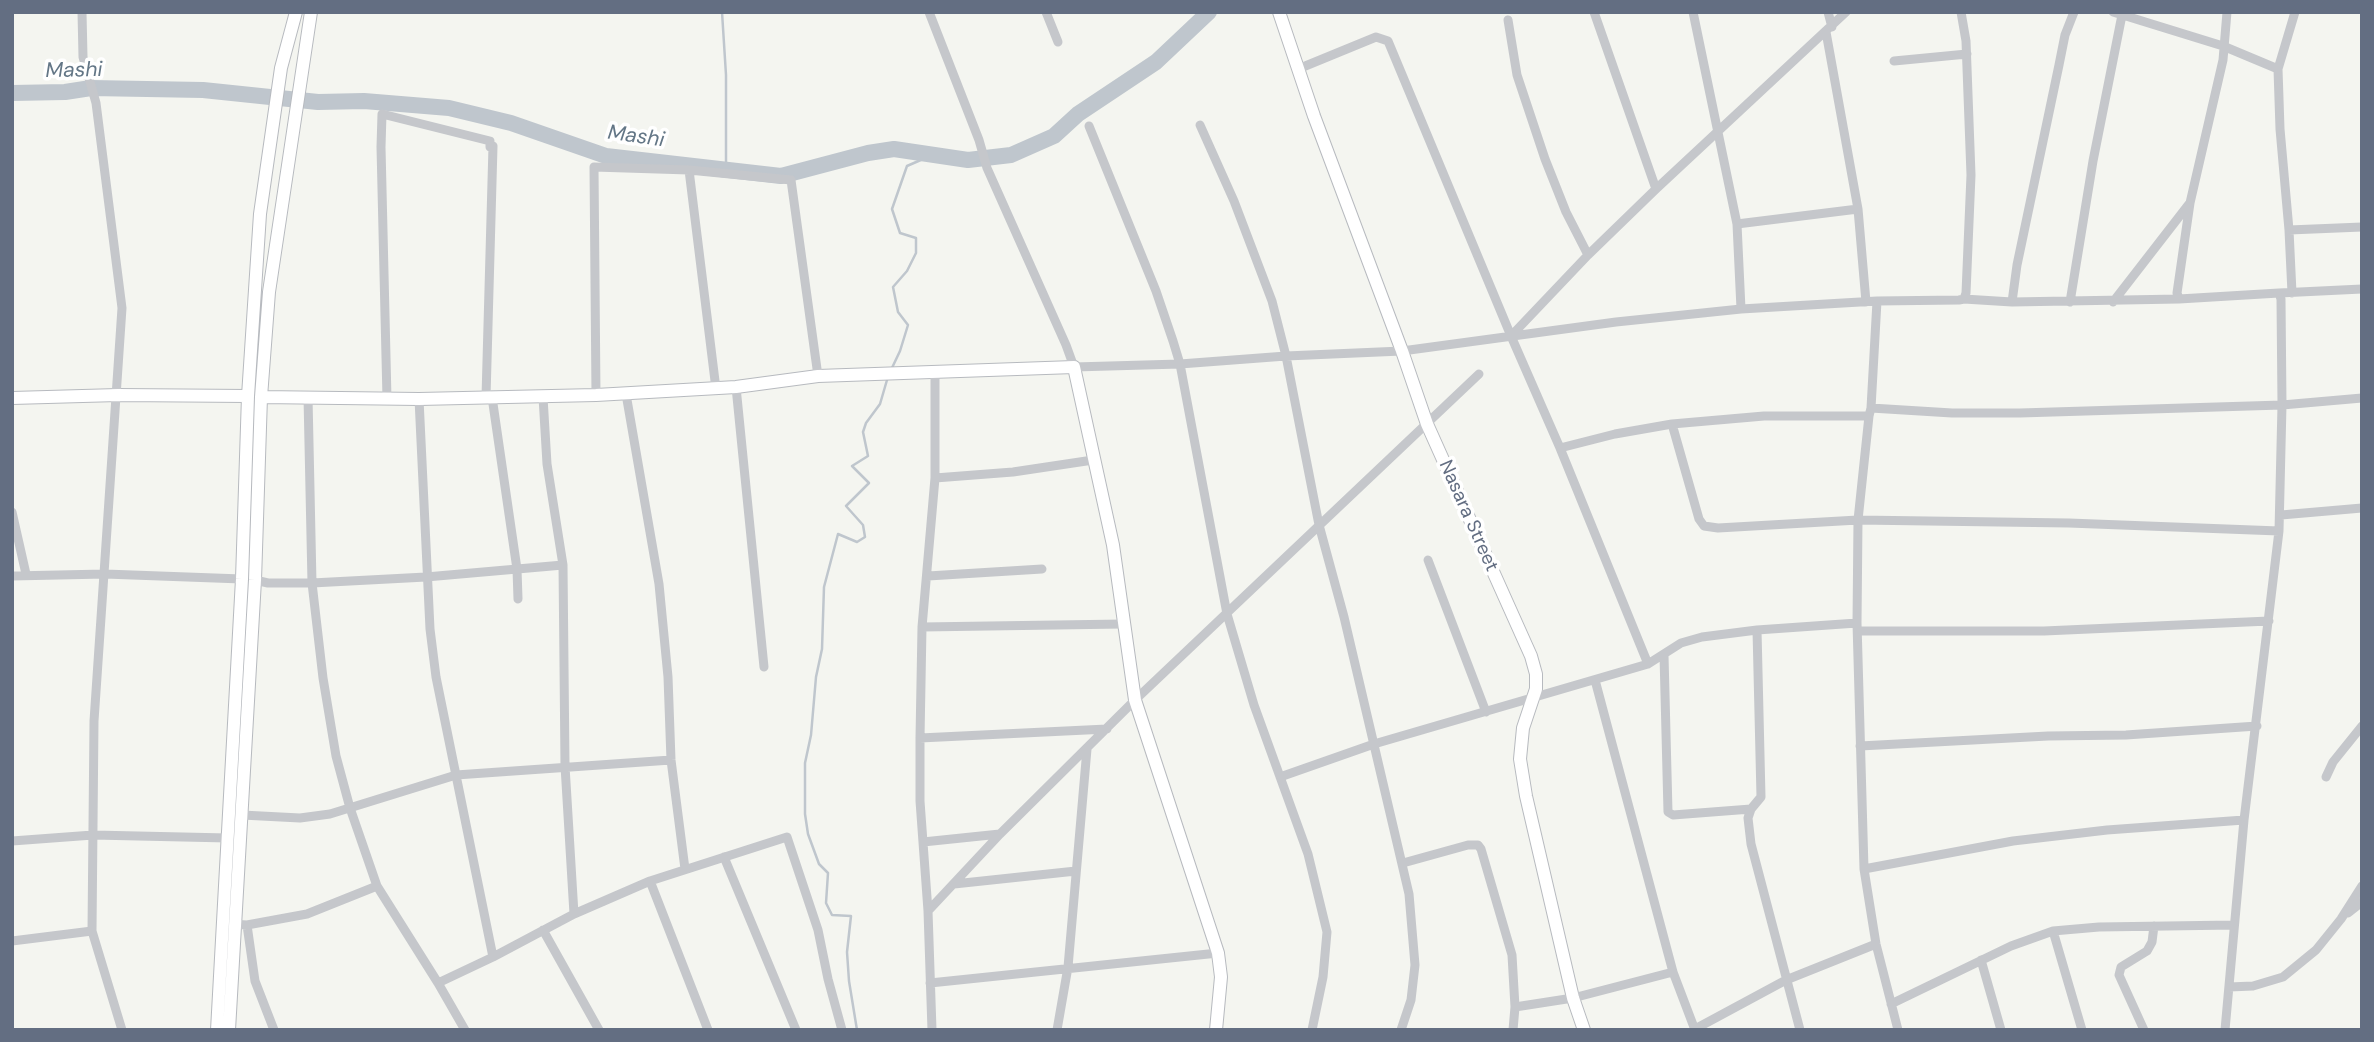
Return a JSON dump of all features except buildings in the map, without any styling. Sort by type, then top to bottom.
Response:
[{"type":"street","points":[[82,12],[83,57],[96,103],[122,307],[94,721],[92,931],[122,1030]]},
{"type":"street","points":[[229,1030],[242,815],[260,214],[281,68],[296,12]]},
{"type":"street","points":[[254,397],[311,12]]},
{"type":"street","points":[[929,12],[979,140],[987,168],[1077,373],[1093,460],[1113,545],[1135,700],[1217,953],[1221,977],[1216,1030]]},
{"type":"street","points":[[1046,12],[1058,42]]},
{"type":"street","name":"Nasara Street","points":[[1279,12],[1427,424],[1531,656],[1536,674],[1534,698],[1523,729],[1520,759],[1526,796],[1573,998],[1584,1030]]},
{"type":"street","points":[[1594,12],[1657,189]]},
{"type":"street","points":[[1693,12],[1737,223],[1741,309]]},
{"type":"street","points":[[1828,12],[1858,209],[1866,302]]},
{"type":"street","points":[[1511,336],[1588,255],[1846,12]]},
{"type":"street","points":[[1961,12],[1967,54],[1971,175],[1965,299]]},
{"type":"street","points":[[2012,302],[2017,265],[2061,55],[2074,12]]},
{"type":"street","points":[[2179,299],[2177,293],[2190,203],[2223,60],[2227,12]]},
{"type":"street","points":[[2292,293],[2278,69],[2295,12]]},
{"type":"street","points":[[2070,302],[2118,14],[2223,46],[2278,69]]},
{"type":"street","points":[[1508,20],[1517,75],[1545,159],[1566,212],[1588,255]]},
{"type":"street","points":[[1298,69],[1376,37],[1388,41],[1648,664]]},
{"type":"street","points":[[1894,61],[1967,54]]},
{"type":"street","points":[[387,399],[382,114],[491,141],[490,147],[493,146],[489,397],[517,569],[518,599]]},
{"type":"street","points":[[1200,125],[1234,201],[1272,301],[1286,356],[1319,525],[1403,863],[1409,894],[1415,965],[1411,1000],[1401,1030]]},
{"type":"street","points":[[1089,126],[1156,291],[1180,364],[1227,614],[1254,705],[1308,854],[1327,932],[1324,977],[1312,1030]]},
{"type":"street","points":[[596,395],[594,167],[690,170],[791,180],[818,376]]},
{"type":"street","points":[[690,170],[716,389]]},
{"type":"street","points":[[2113,302],[2190,203]]},
{"type":"street","points":[[1737,223],[1858,209]]},
{"type":"street","points":[[2289,230],[2362,227]]},
{"type":"street","points":[[12,398],[118,395],[419,399],[626,394],[716,389],[818,376],[1180,364],[1402,351],[1616,322],[1741,309],[1965,299],[2113,302],[2362,289]]},
{"type":"street","points":[[2225,1030],[2244,820],[2280,531],[2282,405],[2279,293]]},
{"type":"street","points":[[1877,301],[1870,412],[1858,520],[1860,746],[1864,869],[1876,944],[1898,1030]]},
{"type":"street","points":[[932,1030],[928,911],[920,801],[920,738],[922,628],[935,478],[936,372]]},
{"type":"street","points":[[928,911],[1000,834],[1135,700],[1479,374]]},
{"type":"street","points":[[736,387],[764,667]]},
{"type":"street","points":[[626,394],[659,584],[668,677],[671,760],[685,869]]},
{"type":"street","points":[[308,397],[312,583],[326,691],[349,808],[377,886],[439,983],[465,1030]]},
{"type":"street","points":[[543,397],[547,464],[563,565],[565,766],[574,914]]},
{"type":"street","points":[[1560,448],[1615,434],[1672,424],[1764,416],[1870,412],[2020,413],[2282,405],[2362,398]]},
{"type":"street","points":[[419,399],[426,577],[436,677],[493,957]]},
{"type":"street","points":[[1672,424],[1699,519],[1704,526],[1718,528],[1858,520],[2068,523],[2280,531]]},
{"type":"street","points":[[935,478],[1013,472],[1093,460]]},
{"type":"street","points":[[2281,515],[2362,508]]},
{"type":"street","points":[[12,512],[26,574]]},
{"type":"street","points":[[1428,560],[1486,712]]},
{"type":"street","points":[[12,576],[104,574],[312,583],[426,577],[563,565]]},
{"type":"street","points":[[928,576],[1042,569]]},
{"type":"street","points":[[248,579],[228,838],[235,924],[274,1030]]},
{"type":"street","points":[[1280,777],[1374,744],[1648,664],[1681,643],[1702,636],[1756,630],[1858,627],[2044,631],[2269,621]]},
{"type":"street","points":[[922,628],[1124,624]]},
{"type":"street","points":[[1756,630],[1760,797],[1748,817],[1751,844],[1800,1030]]},
{"type":"street","points":[[1664,655],[1668,812],[1673,815],[1751,809]]},
{"type":"street","points":[[1595,680],[1673,972],[1695,1029],[1786,980],[1876,944]]},
{"type":"street","points":[[1860,746],[2126,735],[2257,726]]},
{"type":"street","points":[[2326,777],[2333,762],[2362,726]]},
{"type":"street","points":[[920,738],[1107,729]]},
{"type":"street","points":[[1057,1030],[1068,967],[1087,749]]},
{"type":"street","points":[[242,815],[300,818],[330,814],[456,775],[671,760]]},
{"type":"street","points":[[1864,869],[2013,841],[2107,830],[2244,820]]},
{"type":"street","points":[[923,842],[1000,834]]},
{"type":"street","points":[[12,841],[93,835],[228,838]]},
{"type":"street","points":[[439,983],[574,914],[650,881],[784,837],[789,839],[818,930],[842,1030]]},
{"type":"street","points":[[1403,863],[1468,845],[1478,845],[1482,849],[1512,955],[1516,1007],[1513,1030]]},
{"type":"street","points":[[724,857],[796,1030]]},
{"type":"street","points":[[954,884],[1076,871]]},
{"type":"street","points":[[650,881],[708,1030]]},
{"type":"street","points":[[235,924],[307,914],[377,886]]},
{"type":"street","points":[[2229,987],[2253,986],[2283,977],[2316,950],[2341,919],[2362,886]]},
{"type":"street","points":[[2341,919],[2362,902]]},
{"type":"street","points":[[216,1030],[235,924]]},
{"type":"street","points":[[1891,1004],[2011,946],[2053,931],[2234,925]]},
{"type":"street","points":[[2144,1030],[2119,975],[2121,967],[2147,951],[2152,942],[2154,926]]},
{"type":"street","points":[[543,930],[599,1030]]},
{"type":"street","points":[[12,942],[92,931]]},
{"type":"street","points":[[2053,931],[2082,1030]]},
{"type":"street","points":[[930,983],[1217,953]]},
{"type":"street","points":[[1981,960],[2001,1030]]},
{"type":"street","points":[[1516,1007],[1573,998],[1673,972]]},
{"type":"waterway","points":[[722,12],[726,75],[726,169]]},
{"type":"waterway","name":"Mashi","points":[[12,93],[65,92],[91,88],[203,90],[318,102],[364,101],[449,108],[511,123],[606,156],[781,176],[868,153],[894,149],[968,160],[1011,155],[1054,136],[1078,114],[1156,62],[1209,12]]},
{"type":"waterway","points":[[891,370],[908,325],[898,312],[893,287],[907,271],[916,253],[916,238],[900,233],[892,209],[907,166],[930,156]]},
{"type":"waterway","points":[[857,1030],[847,952],[851,916],[832,915],[826,903],[828,873],[819,864],[808,834],[805,814],[805,763],[822,649],[824,587],[838,534],[857,542],[865,537],[863,525],[846,506],[869,483],[852,466],[868,456],[863,432],[866,423],[880,404],[887,380]]}]
